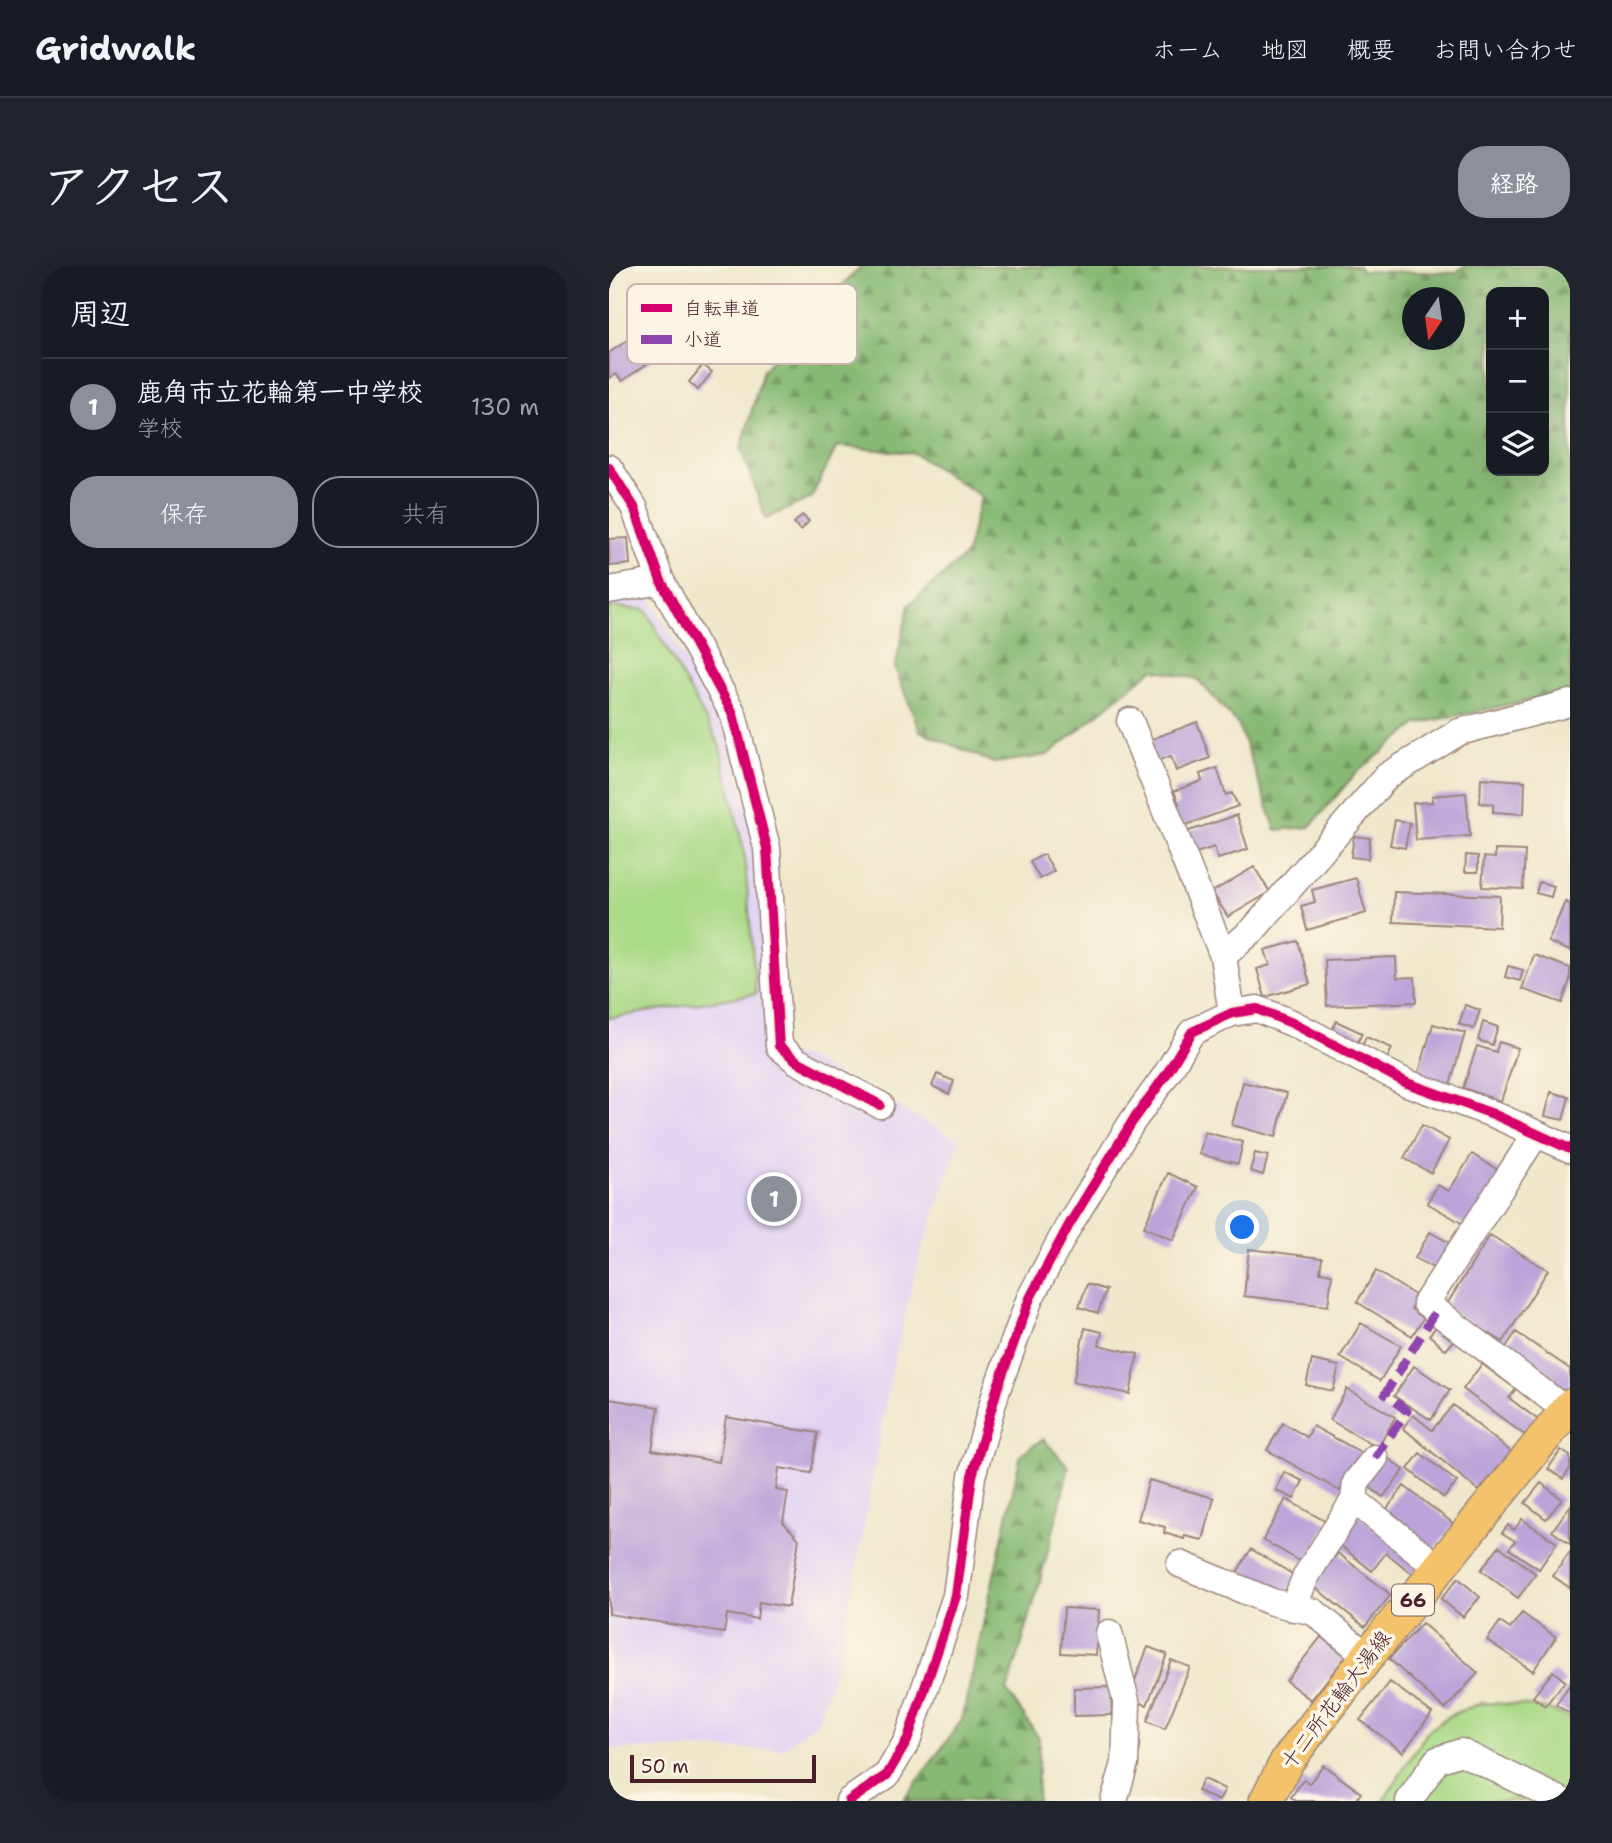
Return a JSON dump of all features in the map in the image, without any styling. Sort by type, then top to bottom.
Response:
[{"type":"main road","name":"十二所花輪大湯線","points":[[1266,1801],[1287,1760],[1367,1656],[1568,1409]]},
{"type":"street","points":[[609,468],[634,508],[661,581],[733,714],[767,848],[779,1046],[797,1061],[880,1105]]},
{"type":"street","points":[[609,590],[661,581]]},
{"type":"street","points":[[1223,956],[1253,930],[1387,776],[1459,732],[1570,703]]},
{"type":"street","points":[[1130,721],[1223,956],[1232,1013]]},
{"type":"street","points":[[849,1801],[887,1775],[907,1741],[956,1596],[972,1476],[997,1389],[1030,1298],[1069,1225],[1132,1122],[1166,1075],[1192,1032],[1232,1013],[1257,1009],[1292,1023],[1406,1083],[1493,1114],[1570,1149]]},
{"type":"street","points":[[1536,1133],[1426,1303],[1568,1409]]},
{"type":"street","points":[[1293,1608],[1306,1576],[1354,1500],[1356,1482],[1375,1458]]},
{"type":"street","points":[[1354,1500],[1439,1568]]},
{"type":"street","points":[[1180,1564],[1272,1602],[1314,1612],[1367,1656]]},
{"type":"street","points":[[1108,1633],[1127,1706],[1125,1763],[1114,1801]]},
{"type":"street","points":[[1409,1801],[1437,1760],[1461,1752],[1562,1801]]},
{"type":"shaded area","points":[[609,597],[649,598],[727,731],[758,849],[771,1051],[807,1058],[960,1140],[919,1257],[891,1374],[855,1577],[835,1670],[818,1721],[783,1749],[609,1749]]},
{"type":"green space","points":[[862,266],[1359,266],[1361,271],[1455,273],[1464,266],[1557,266],[1570,272],[1570,692],[1417,724],[1355,774],[1310,827],[1276,830],[1238,724],[1197,679],[1153,669],[1048,755],[994,763],[920,731],[895,668],[909,605],[966,555],[981,496],[913,453],[837,446],[811,498],[766,519],[741,449],[763,370],[768,364],[857,364],[857,284],[843,284]]},
{"type":"green space","points":[[609,607],[646,610],[719,744],[744,851],[756,994],[609,1018]]},
{"type":"green space","points":[[1043,1439],[1069,1467],[1040,1580],[1007,1691],[1039,1738],[1037,1801],[903,1801],[962,1720],[1021,1454]]},
{"type":"green space","points":[[1482,1703],[1549,1710],[1570,1719],[1570,1801],[1383,1801],[1428,1731],[1450,1715]]},
{"type":"building","points":[[627,341],[627,364],[647,364],[622,381],[616,374],[609,378],[609,353]]},
{"type":"building","points":[[703,365],[712,372],[698,390],[689,382]]},
{"type":"building","points":[[802,515],[809,521],[801,530],[794,523]]},
{"type":"building","points":[[628,538],[630,564],[610,566],[609,539]]},
{"type":"building","points":[[1197,722],[1210,758],[1176,771],[1171,756],[1154,762],[1146,741]]},
{"type":"building","points":[[1217,768],[1226,795],[1232,793],[1238,806],[1178,828],[1171,807],[1179,804],[1174,791],[1202,781],[1200,774]]},
{"type":"building","points":[[1481,778],[1525,781],[1524,814],[1493,812],[1493,804],[1480,803]]},
{"type":"building","points":[[1466,793],[1470,836],[1416,840],[1413,803],[1432,802],[1432,796]]},
{"type":"building","points":[[1237,815],[1248,849],[1218,859],[1214,847],[1193,854],[1186,832]]},
{"type":"building","points":[[1395,820],[1410,823],[1405,848],[1390,845]]},
{"type":"building","points":[[1354,836],[1370,838],[1368,859],[1351,857]]},
{"type":"building","points":[[1495,850],[1525,851],[1523,889],[1482,887],[1484,857],[1495,858]]},
{"type":"building","points":[[1044,854],[1054,871],[1040,879],[1030,862]]},
{"type":"building","points":[[1466,855],[1478,856],[1478,872],[1465,872]]},
{"type":"building","points":[[1254,867],[1270,892],[1228,917],[1212,892]]},
{"type":"building","points":[[1356,878],[1366,913],[1307,930],[1301,906],[1315,902],[1312,890]]},
{"type":"building","points":[[1539,882],[1554,886],[1551,897],[1536,893]]},
{"type":"building","points":[[1394,892],[1500,896],[1499,927],[1393,922]]},
{"type":"building","points":[[1565,902],[1570,904],[1570,951],[1548,942]]},
{"type":"building","points":[[1298,941],[1310,984],[1265,997],[1257,969],[1270,965],[1265,950]]},
{"type":"building","points":[[1534,955],[1570,968],[1570,980],[1562,1003],[1522,989]]},
{"type":"building","points":[[1396,957],[1397,978],[1415,977],[1416,1002],[1327,1006],[1325,960]]},
{"type":"building","points":[[1508,966],[1523,970],[1520,981],[1505,977]]},
{"type":"building","points":[[1465,1005],[1480,1010],[1474,1029],[1459,1024]]},
{"type":"building","points":[[1336,1021],[1362,1033],[1356,1046],[1330,1035]]},
{"type":"building","points":[[1483,1022],[1498,1027],[1492,1045],[1478,1040]]},
{"type":"building","points":[[1433,1024],[1465,1033],[1450,1085],[1418,1076]]},
{"type":"building","points":[[1366,1037],[1392,1048],[1386,1062],[1360,1050]]},
{"type":"building","points":[[1499,1042],[1518,1048],[1501,1101],[1463,1088],[1477,1046],[1496,1052]]},
{"type":"building","points":[[937,1074],[954,1081],[949,1094],[932,1086]]},
{"type":"building","points":[[1243,1082],[1287,1093],[1276,1137],[1232,1125]]},
{"type":"building","points":[[1551,1092],[1569,1097],[1563,1120],[1545,1116]]},
{"type":"building","points":[[1422,1125],[1449,1140],[1431,1173],[1404,1158]]},
{"type":"building","points":[[1205,1132],[1243,1142],[1238,1164],[1199,1154]]},
{"type":"building","points":[[1255,1153],[1268,1156],[1263,1175],[1250,1171]]},
{"type":"building","points":[[1472,1154],[1503,1173],[1470,1228],[1427,1203],[1438,1185],[1449,1191]]},
{"type":"building","points":[[1168,1173],[1198,1187],[1173,1240],[1144,1227]]},
{"type":"building","points":[[1430,1232],[1457,1247],[1442,1273],[1415,1258]]},
{"type":"building","points":[[1490,1235],[1548,1270],[1503,1342],[1445,1307]]},
{"type":"building","points":[[1249,1249],[1322,1258],[1320,1272],[1332,1274],[1328,1306],[1244,1296]]},
{"type":"building","points":[[1376,1271],[1418,1297],[1411,1309],[1424,1317],[1412,1336],[1357,1302]]},
{"type":"building","points":[[1087,1284],[1106,1290],[1098,1313],[1079,1307]]},
{"type":"building","points":[[1361,1323],[1401,1346],[1380,1381],[1340,1357]]},
{"type":"building","points":[[1436,1327],[1454,1341],[1446,1350],[1429,1335]]},
{"type":"building","points":[[1085,1328],[1102,1332],[1099,1345],[1138,1354],[1130,1394],[1073,1382]]},
{"type":"building","points":[[1516,1332],[1570,1369],[1570,1389],[1565,1397],[1502,1353]]},
{"type":"building","points":[[1312,1360],[1339,1366],[1333,1391],[1306,1385]]},
{"type":"building","points":[[1482,1364],[1516,1389],[1509,1398],[1538,1420],[1526,1436],[1463,1389]]},
{"type":"building","points":[[1414,1366],[1450,1390],[1431,1420],[1394,1396]]},
{"type":"building","points":[[1347,1389],[1395,1417],[1378,1448],[1330,1420]]},
{"type":"building","points":[[609,1399],[659,1407],[652,1450],[719,1462],[726,1417],[818,1433],[811,1473],[779,1468],[776,1490],[788,1492],[783,1522],[799,1539],[788,1607],[759,1602],[757,1619],[727,1614],[724,1633],[609,1614]]},
{"type":"building","points":[[1453,1405],[1511,1452],[1479,1491],[1403,1428],[1413,1415],[1432,1430]]},
{"type":"building","points":[[1283,1423],[1307,1437],[1313,1426],[1362,1453],[1340,1491],[1267,1450]]},
{"type":"building","points":[[1561,1450],[1570,1456],[1570,1469],[1563,1479],[1548,1469]]},
{"type":"building","points":[[1420,1453],[1457,1482],[1444,1498],[1408,1469]]},
{"type":"building","points":[[1385,1456],[1404,1470],[1383,1497],[1364,1483]]},
{"type":"building","points":[[1284,1472],[1303,1481],[1294,1499],[1276,1490]]},
{"type":"building","points":[[1149,1480],[1214,1498],[1203,1540],[1185,1536],[1184,1539],[1164,1533],[1165,1527],[1138,1520]]},
{"type":"building","points":[[1541,1483],[1562,1499],[1546,1519],[1525,1503]]},
{"type":"building","points":[[1404,1486],[1454,1524],[1432,1552],[1383,1514]]},
{"type":"building","points":[[1286,1499],[1328,1523],[1305,1564],[1263,1540]]},
{"type":"building","points":[[1570,1506],[1570,1544],[1552,1531]]},
{"type":"building","points":[[1356,1513],[1420,1565],[1413,1574],[1386,1553],[1372,1571],[1334,1540]]},
{"type":"building","points":[[1522,1519],[1557,1543],[1539,1569],[1509,1549],[1515,1541],[1502,1533],[1508,1525],[1514,1530]]},
{"type":"building","points":[[1499,1546],[1536,1574],[1518,1598],[1481,1570]]},
{"type":"building","points":[[1251,1549],[1297,1577],[1283,1600],[1237,1572]]},
{"type":"building","points":[[1570,1552],[1570,1588],[1553,1576]]},
{"type":"building","points":[[1338,1553],[1391,1595],[1365,1627],[1312,1585]]},
{"type":"building","points":[[1458,1578],[1480,1597],[1463,1617],[1441,1599]]},
{"type":"building","points":[[1064,1608],[1099,1610],[1096,1655],[1061,1653]]},
{"type":"building","points":[[1522,1613],[1556,1637],[1533,1671],[1487,1640],[1500,1622],[1510,1629]]},
{"type":"building","points":[[1422,1623],[1478,1673],[1445,1709],[1389,1659]]},
{"type":"building","points":[[1321,1637],[1346,1656],[1311,1700],[1286,1681]]},
{"type":"building","points":[[1148,1647],[1167,1654],[1147,1705],[1128,1698]]},
{"type":"building","points":[[1171,1660],[1190,1667],[1165,1729],[1147,1721]]},
{"type":"building","points":[[1553,1671],[1565,1681],[1545,1706],[1533,1697]]},
{"type":"building","points":[[1390,1682],[1432,1713],[1403,1752],[1360,1720]]},
{"type":"building","points":[[1570,1684],[1570,1714],[1556,1705]]},
{"type":"building","points":[[1111,1687],[1112,1715],[1074,1716],[1074,1688]]},
{"type":"building","points":[[1323,1765],[1361,1793],[1355,1801],[1296,1801],[1291,1797],[1304,1779],[1309,1784]]},
{"type":"building","points":[[1203,1779],[1225,1789],[1219,1801],[1197,1791]]},
{"type":"marked path","points":[[1375,1458],[1407,1411],[1385,1394],[1436,1311]]},
{"type":"cycle path","points":[[609,468],[634,507],[661,581],[733,714],[767,848],[779,1046],[797,1061],[880,1105]]},
{"type":"cycle path","points":[[849,1801],[887,1775],[907,1741],[956,1596],[972,1476],[997,1389],[1030,1298],[1069,1225],[1132,1122],[1166,1075],[1192,1032],[1232,1013],[1257,1009],[1292,1023],[1407,1083],[1493,1114],[1570,1149]]},
{"type":"place","name":"鹿角市立花輪第一中学校","points":[[774,1199]]}]
